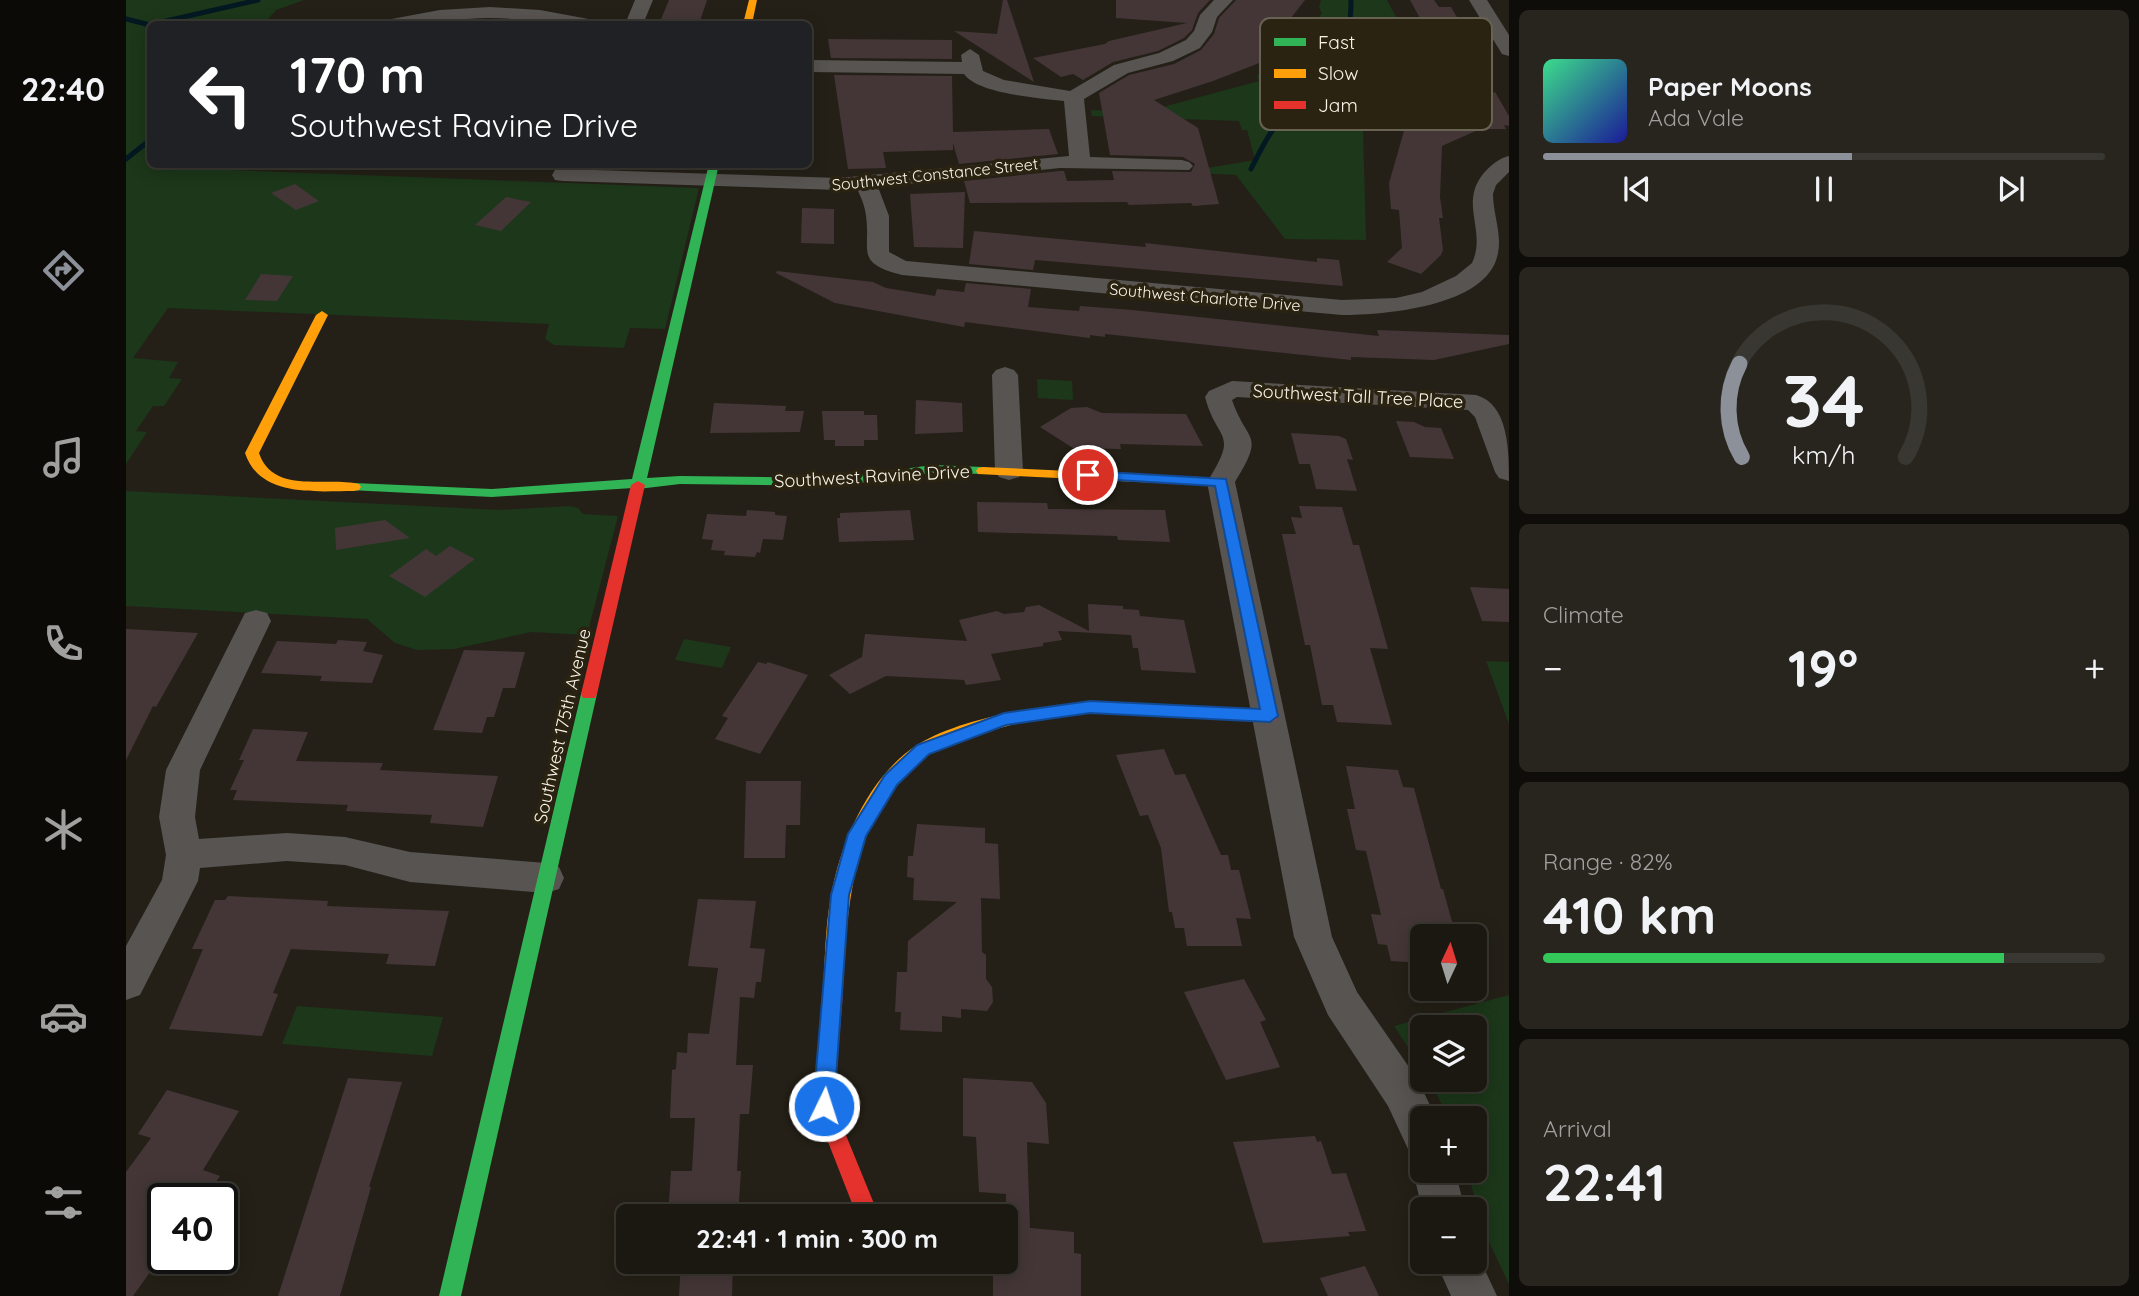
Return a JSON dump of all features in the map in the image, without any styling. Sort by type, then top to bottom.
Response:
[{"type":"street","points":[[635,21],[644,0]]},
{"type":"street","points":[[748,21],[753,0]]},
{"type":"street","points":[[812,66],[971,62],[974,74],[990,83],[1074,97],[1121,69],[1166,58],[1193,44],[1203,32],[1209,15],[1224,0]]},
{"type":"street","points":[[1478,0],[1489,18]]},
{"type":"street","points":[[408,21],[492,13],[570,21]]},
{"type":"street","points":[[1492,23],[1509,50]]},
{"type":"street","points":[[1074,97],[1080,162]]},
{"type":"street","name":"Southwest Charlotte Drive","points":[[866,184],[878,219],[874,246],[878,255],[888,263],[902,268],[1323,307],[1367,308],[1408,305],[1447,292],[1478,272],[1487,247],[1481,195],[1493,173],[1509,162]]},
{"type":"street","name":"Southwest Constance Street","points":[[563,175],[712,172],[866,184],[1042,163],[1182,166]]},
{"type":"street","name":"Southwest 175th Avenue","points":[[450,1296],[512,1040],[546,878],[712,172]]},
{"type":"street","name":"Southwest Ravine Drive","points":[[323,315],[254,446],[252,462],[256,470],[263,476],[287,484],[492,493],[680,480],[840,482],[932,469],[1221,482]]},
{"type":"street","points":[[1005,375],[1009,471]]},
{"type":"street","name":"Southwest Tall Tree Place","points":[[1221,482],[1240,448],[1235,429],[1221,410],[1218,397],[1232,389],[1476,403],[1487,415],[1509,472]]},
{"type":"street","points":[[1221,482],[1270,716],[1312,937],[1342,1003],[1403,1093],[1410,1108]]},
{"type":"street","points":[[126,983],[180,881],[184,856],[177,817],[183,770],[256,621]]},
{"type":"street","points":[[863,1204],[824,1106],[840,895],[857,834],[891,780],[923,750],[1004,719],[1090,707],[1270,716]]},
{"type":"street","points":[[184,856],[286,848],[345,851],[410,867],[546,878]]},
{"type":"street","points":[[1464,1274],[1474,1296]]},
{"type":"green space","points":[[126,0],[304,0],[276,10],[267,21],[147,21],[147,168],[232,168],[231,170],[699,188],[665,329],[630,328],[624,348],[554,345],[545,339],[549,324],[168,308],[133,358],[178,362],[169,378],[182,379],[164,406],[153,406],[136,431],[147,432],[126,464]]},
{"type":"green space","points":[[1321,0],[1387,0],[1397,18],[1318,18],[1322,13],[1319,8]]},
{"type":"green space","points":[[1260,74],[1260,130],[1363,130],[1366,240],[1285,239],[1236,175],[1197,173],[1195,170],[1255,160],[1247,130],[1242,130],[1239,121],[1092,116],[1091,110],[1144,112],[1259,81],[1257,75]]},
{"type":"green space","points":[[1037,379],[1072,381],[1073,400],[1038,398]]},
{"type":"green space","points":[[126,491],[500,510],[569,506],[578,508],[583,514],[618,516],[587,635],[531,632],[454,649],[417,650],[395,643],[367,619],[126,606]]},
{"type":"green space","points":[[684,639],[731,647],[722,668],[675,660]]},
{"type":"green space","points":[[1486,661],[1509,662],[1509,724]]},
{"type":"green space","points":[[1509,995],[1509,1284],[1487,1238],[1487,1197],[1475,1197],[1471,1183],[1487,1183],[1487,1106],[1443,1106],[1435,1092],[1487,1092],[1487,1015],[1435,1015]]},
{"type":"green space","points":[[297,1006],[443,1017],[432,1056],[282,1044]]},
{"type":"green space","points":[[1410,1022],[1410,1050],[1394,1026]]},
{"type":"building","points":[[669,0],[707,0],[700,21],[660,21]]},
{"type":"building","points":[[1003,0],[1007,0],[1034,82],[954,31],[997,34]]},
{"type":"building","points":[[1116,0],[1210,0],[1198,13],[1192,30],[1184,38],[1158,51],[1113,62],[1083,80],[1073,74],[1061,77],[1033,58],[1105,44],[1187,23],[1116,18]]},
{"type":"building","points":[[1236,0],[1305,0],[1291,18],[1260,18],[1260,63],[1154,100],[1198,128],[1219,204],[1193,206],[1191,203],[1129,205],[1127,202],[970,203],[964,181],[1060,171],[1064,171],[1067,181],[1114,180],[1112,171],[1191,172],[1195,164],[1183,157],[1110,155],[1099,93],[1129,75],[1174,64],[1201,50],[1214,34],[1219,18]]},
{"type":"building","points":[[1410,0],[1434,0],[1439,7],[1451,7],[1457,18],[1420,18]]},
{"type":"building","points":[[828,39],[952,40],[952,59],[831,58]]},
{"type":"building","points":[[834,75],[952,76],[953,132],[1049,129],[1058,154],[959,164],[953,143],[953,150],[883,152],[886,168],[848,169]]},
{"type":"building","points":[[1495,92],[1509,116],[1509,126],[1504,125],[1506,129],[1492,129],[1492,93]]},
{"type":"building","points":[[1478,130],[1442,146],[1440,197],[1443,218],[1439,218],[1443,250],[1421,274],[1387,262],[1402,248],[1399,210],[1391,209],[1389,183],[1404,131]]},
{"type":"building","points":[[295,184],[319,201],[296,210],[271,193]]},
{"type":"building","points":[[965,192],[963,248],[914,247],[910,194]]},
{"type":"building","points":[[506,197],[531,202],[501,231],[475,225]]},
{"type":"building","points":[[802,208],[834,209],[834,244],[801,243]]},
{"type":"building","points":[[974,231],[1146,247],[1145,243],[1317,262],[1317,258],[1339,260],[1343,286],[1035,260],[1033,270],[969,264]]},
{"type":"building","points":[[776,273],[873,282],[886,288],[935,296],[937,289],[964,292],[966,283],[1031,289],[1028,307],[1079,311],[1080,306],[1132,310],[1379,336],[1377,330],[1509,335],[1509,344],[1434,360],[1351,357],[1351,360],[1105,334],[1105,337],[1090,335],[1090,338],[965,322],[964,327],[835,303]]},
{"type":"building","points":[[261,274],[293,276],[277,301],[245,300]]},
{"type":"building","points":[[916,400],[962,403],[963,432],[915,434]]},
{"type":"building","points":[[714,403],[786,406],[785,411],[804,411],[800,432],[710,433]]},
{"type":"building","points":[[1087,407],[1102,413],[1186,414],[1203,446],[1120,444],[1121,449],[1073,448],[1040,427],[1071,408]]},
{"type":"building","points":[[822,411],[864,411],[864,415],[877,415],[878,440],[864,440],[864,446],[835,446],[835,440],[824,440]]},
{"type":"building","points":[[1396,421],[1441,428],[1454,459],[1410,457]]},
{"type":"building","points":[[1291,433],[1339,436],[1346,439],[1353,460],[1347,459],[1357,491],[1316,489],[1310,464],[1299,464]]},
{"type":"building","points":[[977,502],[1047,503],[1048,509],[1165,510],[1170,542],[1118,540],[1117,536],[978,532]]},
{"type":"building","points":[[1299,506],[1342,507],[1353,545],[1359,545],[1388,649],[1370,648],[1392,725],[1337,722],[1333,705],[1322,705],[1310,645],[1305,645],[1282,534],[1296,534],[1291,517],[1302,518]]},
{"type":"building","points":[[747,510],[775,512],[775,515],[787,516],[783,540],[763,539],[760,553],[757,552],[755,557],[724,555],[725,551],[711,550],[713,540],[702,539],[707,514],[746,516]]},
{"type":"building","points":[[910,510],[914,540],[839,542],[837,518],[840,518],[840,513]]},
{"type":"building","points":[[385,520],[410,538],[336,550],[335,528]]},
{"type":"building","points":[[450,546],[475,559],[425,597],[389,576],[426,549],[436,556]]},
{"type":"building","points":[[1470,587],[1509,589],[1509,622],[1482,621]]},
{"type":"building","points":[[1088,604],[1123,606],[1123,609],[1139,610],[1140,616],[1184,620],[1196,673],[1141,670],[1138,648],[1133,648],[1131,635],[1058,631],[1062,640],[1043,643],[1043,646],[991,654],[1001,680],[966,685],[964,680],[886,676],[850,694],[829,675],[862,657],[865,634],[967,641],[959,620],[997,611],[1004,614],[1024,612],[1026,607],[1039,605],[1089,631]]},
{"type":"building","points":[[126,629],[198,633],[156,707],[153,706],[126,760]]},
{"type":"building","points":[[338,640],[367,642],[363,651],[383,655],[372,683],[320,681],[322,676],[261,673],[277,641],[336,644]]},
{"type":"building","points":[[464,650],[525,652],[515,688],[503,688],[494,717],[487,717],[482,733],[433,730]]},
{"type":"building","points":[[758,662],[768,662],[808,675],[760,754],[715,739],[728,718],[722,716]]},
{"type":"building","points":[[253,729],[308,732],[296,761],[383,763],[380,770],[498,776],[483,827],[430,823],[432,815],[346,811],[348,805],[233,800],[237,790],[230,790],[244,760],[239,760]]},
{"type":"building","points":[[1164,749],[1175,775],[1185,774],[1221,855],[1228,855],[1231,870],[1239,870],[1251,919],[1236,918],[1242,946],[1187,946],[1184,928],[1175,928],[1172,912],[1169,912],[1161,848],[1148,815],[1140,816],[1116,755]]},
{"type":"building","points":[[1346,766],[1398,770],[1403,787],[1414,788],[1453,924],[1410,924],[1410,962],[1391,961],[1387,945],[1378,944],[1371,914],[1381,915],[1366,851],[1356,850],[1347,809],[1355,809]]},
{"type":"building","points":[[746,781],[801,781],[800,825],[786,825],[785,858],[744,858]]},
{"type":"building","points":[[917,824],[985,828],[985,843],[998,844],[1000,899],[981,898],[982,952],[986,955],[986,979],[992,987],[993,1002],[987,1011],[961,1009],[961,1018],[942,1016],[942,1032],[900,1030],[901,1012],[895,1012],[897,972],[907,972],[908,941],[957,902],[913,900],[914,878],[907,877],[908,856],[913,856]]},
{"type":"building","points":[[228,896],[328,901],[327,906],[449,911],[435,966],[386,964],[389,954],[291,949],[273,993],[278,994],[262,1036],[169,1029],[203,949],[192,949],[215,900],[225,900]]},
{"type":"building","points":[[698,899],[756,901],[750,948],[765,949],[761,982],[756,982],[754,998],[740,997],[736,1065],[753,1065],[749,1114],[740,1114],[737,1171],[741,1171],[739,1204],[669,1204],[671,1171],[692,1171],[695,1118],[670,1118],[672,1070],[676,1069],[677,1052],[687,1053],[688,1033],[709,1034],[718,968],[688,966]]},
{"type":"building","points":[[1244,979],[1266,1020],[1260,1022],[1280,1067],[1226,1080],[1184,992]]},
{"type":"building","points":[[348,1078],[402,1082],[369,1187],[340,1296],[278,1296]]},
{"type":"building","points":[[963,1078],[1032,1082],[1046,1103],[1049,1144],[1027,1142],[1030,1228],[1074,1232],[1074,1253],[1081,1254],[1081,1296],[993,1296],[993,1274],[1018,1274],[1018,1204],[1006,1204],[1006,1194],[979,1192],[976,1137],[963,1136]]},
{"type":"building","points":[[167,1090],[239,1111],[203,1170],[220,1176],[215,1183],[147,1183],[149,1274],[133,1296],[126,1296],[126,1172],[151,1138],[138,1134]]},
{"type":"building","points":[[1315,1136],[1317,1142],[1321,1141],[1332,1174],[1346,1173],[1366,1231],[1348,1232],[1350,1236],[1263,1243],[1233,1142]]},
{"type":"building","points":[[1365,1266],[1379,1296],[1328,1296],[1320,1278]]},
{"type":"building","points":[[680,1274],[733,1274],[732,1296],[679,1296]]},
{"type":"waterway","points":[[166,21],[258,0]]},
{"type":"waterway","points":[[1350,18],[1351,0]]},
{"type":"waterway","points":[[126,19],[147,24]]},
{"type":"waterway","points":[[1251,169],[1273,130]]},
{"type":"waterway","points":[[126,159],[147,142]]},
{"type":"traffic: fast","points":[[638,485],[713,168]]},
{"type":"traffic: fast","points":[[354,487],[492,493],[680,480],[840,482],[932,469],[983,471]]},
{"type":"traffic: fast","points":[[450,1296],[589,694]]},
{"type":"traffic: slow","points":[[748,21],[753,0]]},
{"type":"traffic: slow","points":[[322,315],[252,453],[256,466],[265,475],[278,481],[293,485],[354,487]]},
{"type":"traffic: slow","points":[[983,471],[1221,482]]},
{"type":"traffic: slow","points":[[833,992],[837,920],[844,877],[858,835],[880,795],[907,762],[923,750],[970,731],[1019,717]]},
{"type":"traffic: jam","points":[[589,694],[638,485]]},
{"type":"traffic: jam","points":[[1019,717],[1090,707],[1270,716]]},
{"type":"traffic: jam","points":[[833,992],[824,1106],[863,1204]]},
{"type":"route","points":[[824,1106],[840,895],[857,834],[891,780],[923,750],[1004,719],[1090,707],[1270,716],[1221,482],[1088,475]]}]
